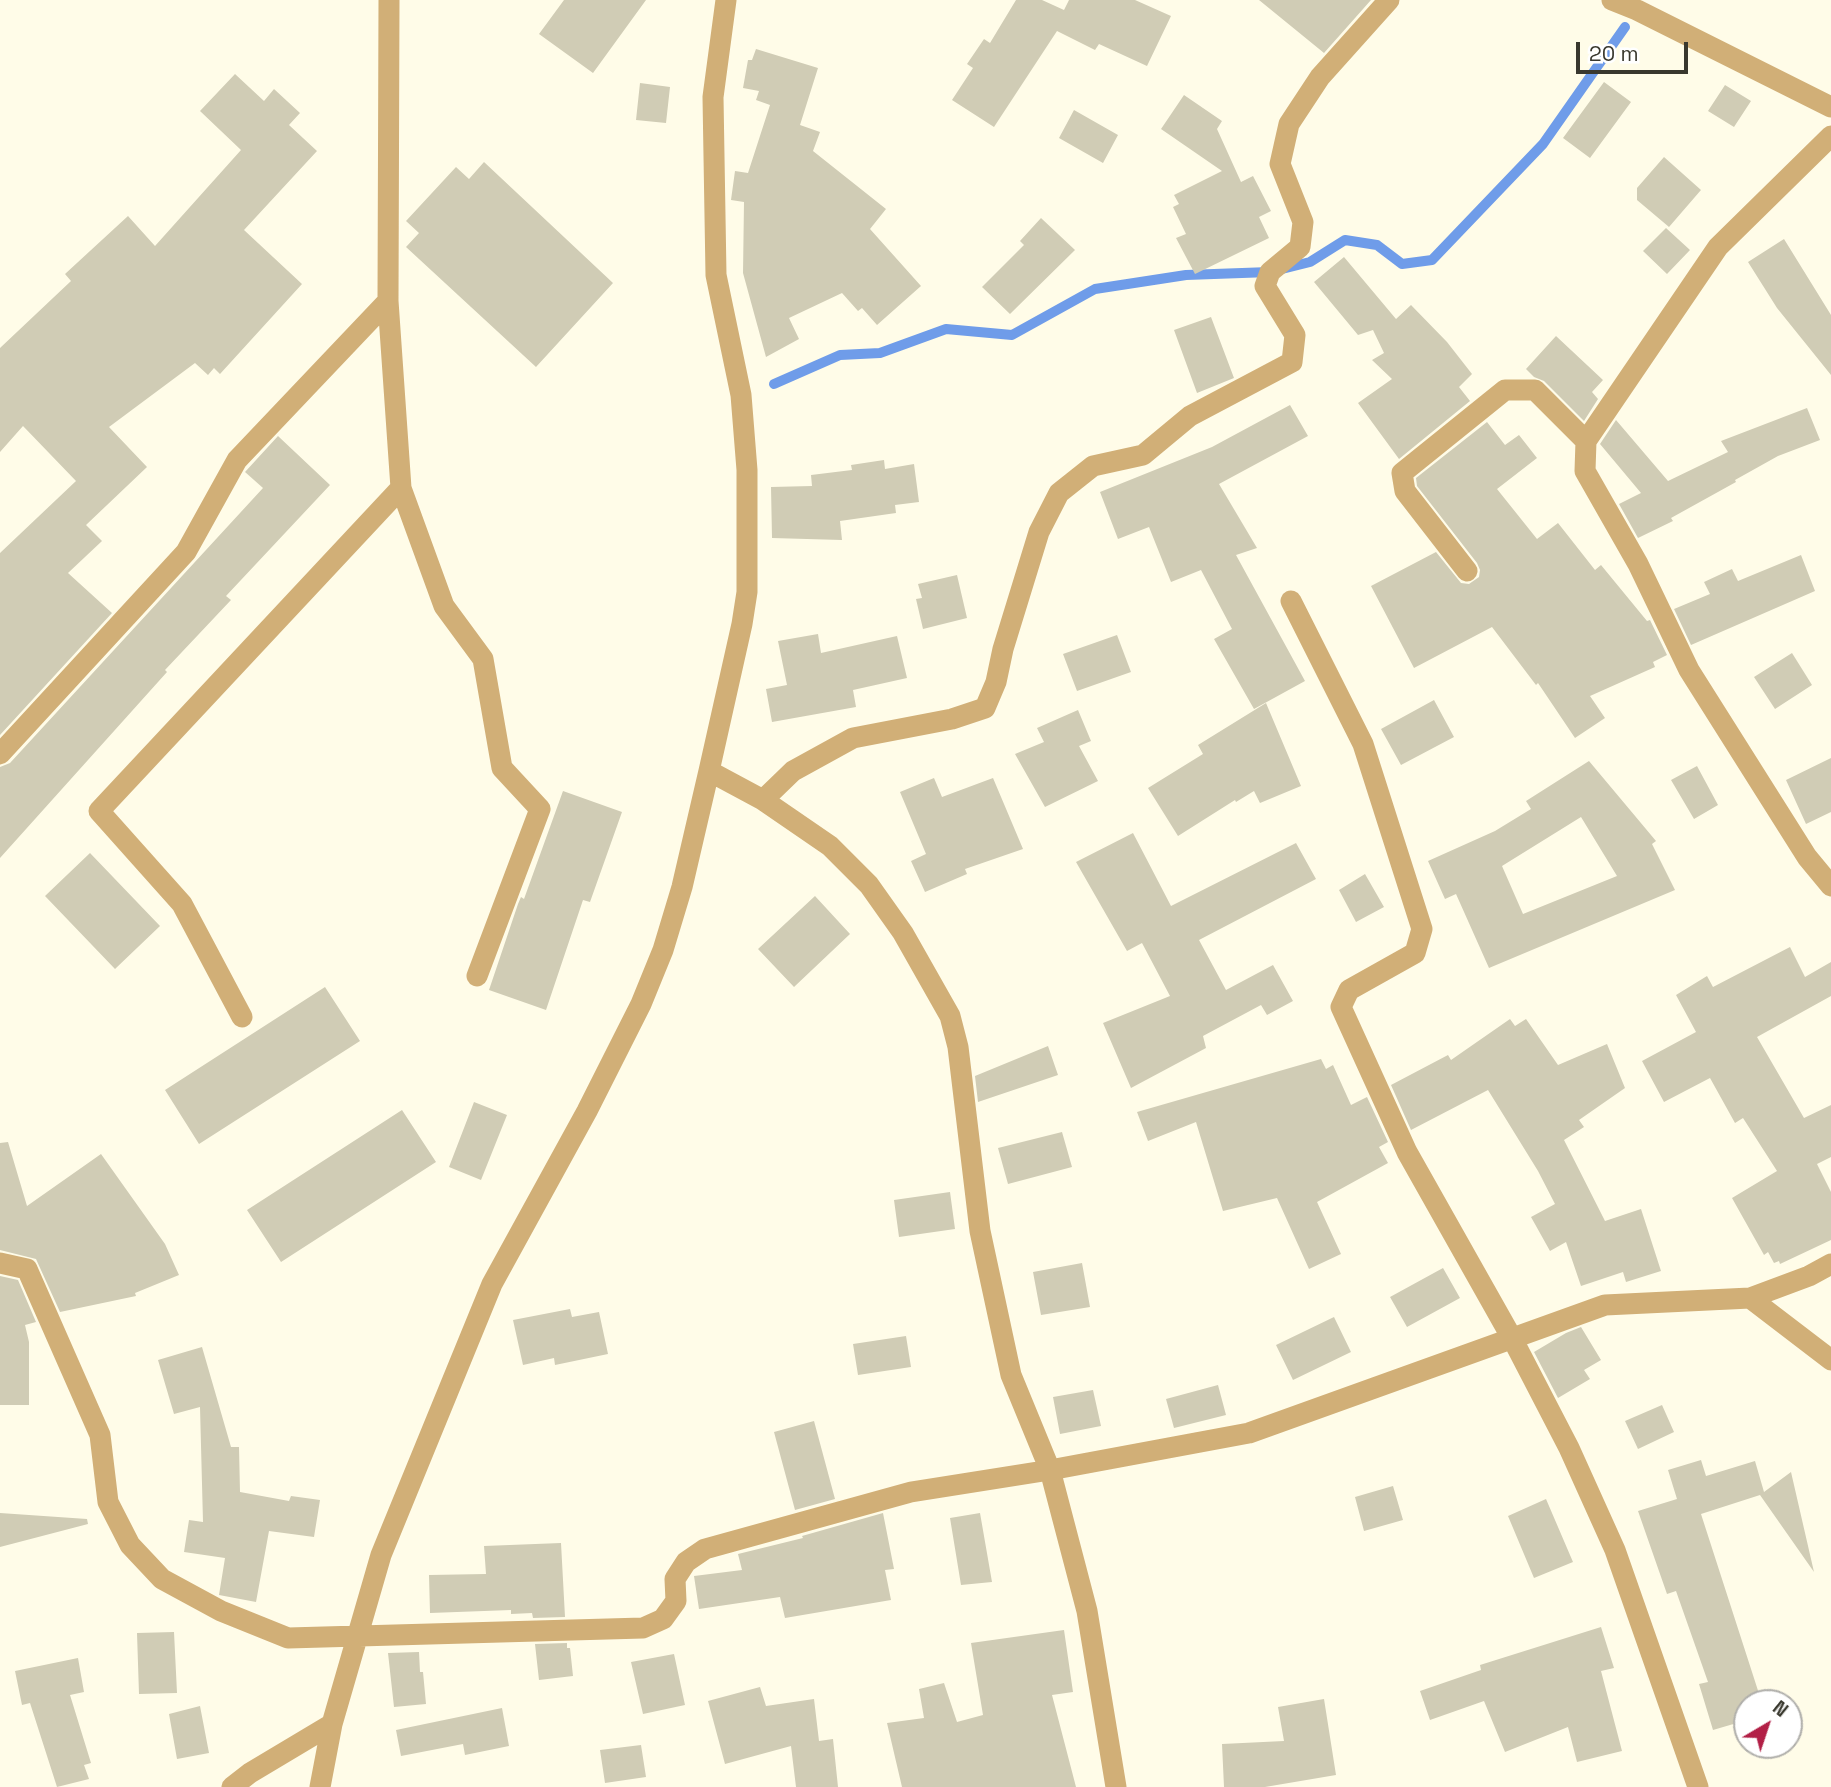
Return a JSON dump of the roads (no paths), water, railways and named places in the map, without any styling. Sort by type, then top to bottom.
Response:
[{"type":"street","points":[[389,0],[388,301],[401,488],[444,606],[483,659],[502,768],[540,809],[477,976]]},
{"type":"street","points":[[320,1787],[332,1724],[380,1555],[492,1284],[587,1111],[641,1004],[682,887],[709,771],[747,592],[747,470],[741,395],[716,275],[713,97],[726,0]]},
{"type":"street","points":[[763,800],[793,771],[853,738],[952,719],[985,708],[996,682],[1003,649],[1039,531],[1059,493],[1093,466],[1143,455],[1190,416],[1292,362],[1295,335],[1265,286],[1270,272],[1300,247],[1303,222],[1280,164],[1289,124],[1320,77],[1389,0]]},
{"type":"street","points":[[1612,0],[1831,107]]},
{"type":"street","points":[[1831,136],[1718,247],[1586,441],[1585,471],[1638,564],[1689,670],[1807,857],[1831,886]]},
{"type":"street","points":[[0,754],[186,552],[237,460],[388,301]]},
{"type":"street","points":[[1467,571],[1405,491],[1402,473],[1505,390],[1535,390],[1586,441]]},
{"type":"street","points":[[242,1017],[182,904],[99,811],[401,488]]},
{"type":"street","points":[[1291,601],[1363,744],[1422,929],[1415,953],[1349,990],[1341,1007],[1407,1152],[1513,1340],[1569,1448],[1615,1550],[1698,1787]]},
{"type":"street","points":[[709,771],[763,800],[830,846],[869,884],[903,933],[950,1016],[958,1047],[980,1231],[1011,1375],[1050,1470],[1087,1611],[1116,1787]]},
{"type":"street","points":[[0,1263],[27,1269],[100,1435],[108,1502],[130,1545],[162,1579],[221,1611],[288,1638],[643,1628],[663,1619],[676,1601],[675,1580],[686,1562],[705,1549],[911,1492],[1050,1470],[1249,1433],[1605,1305],[1750,1298],[1809,1276],[1831,1264]]},
{"type":"street","points":[[1750,1298],[1831,1360]]},
{"type":"street","points":[[232,1787],[250,1773],[332,1724]]},
{"type":"waterway","points":[[774,384],[840,355],[880,353],[946,329],[1012,335],[1095,289],[1186,275],[1270,272],[1310,262],[1345,240],[1377,245],[1402,264],[1432,260],[1543,144],[1625,27]]}]
